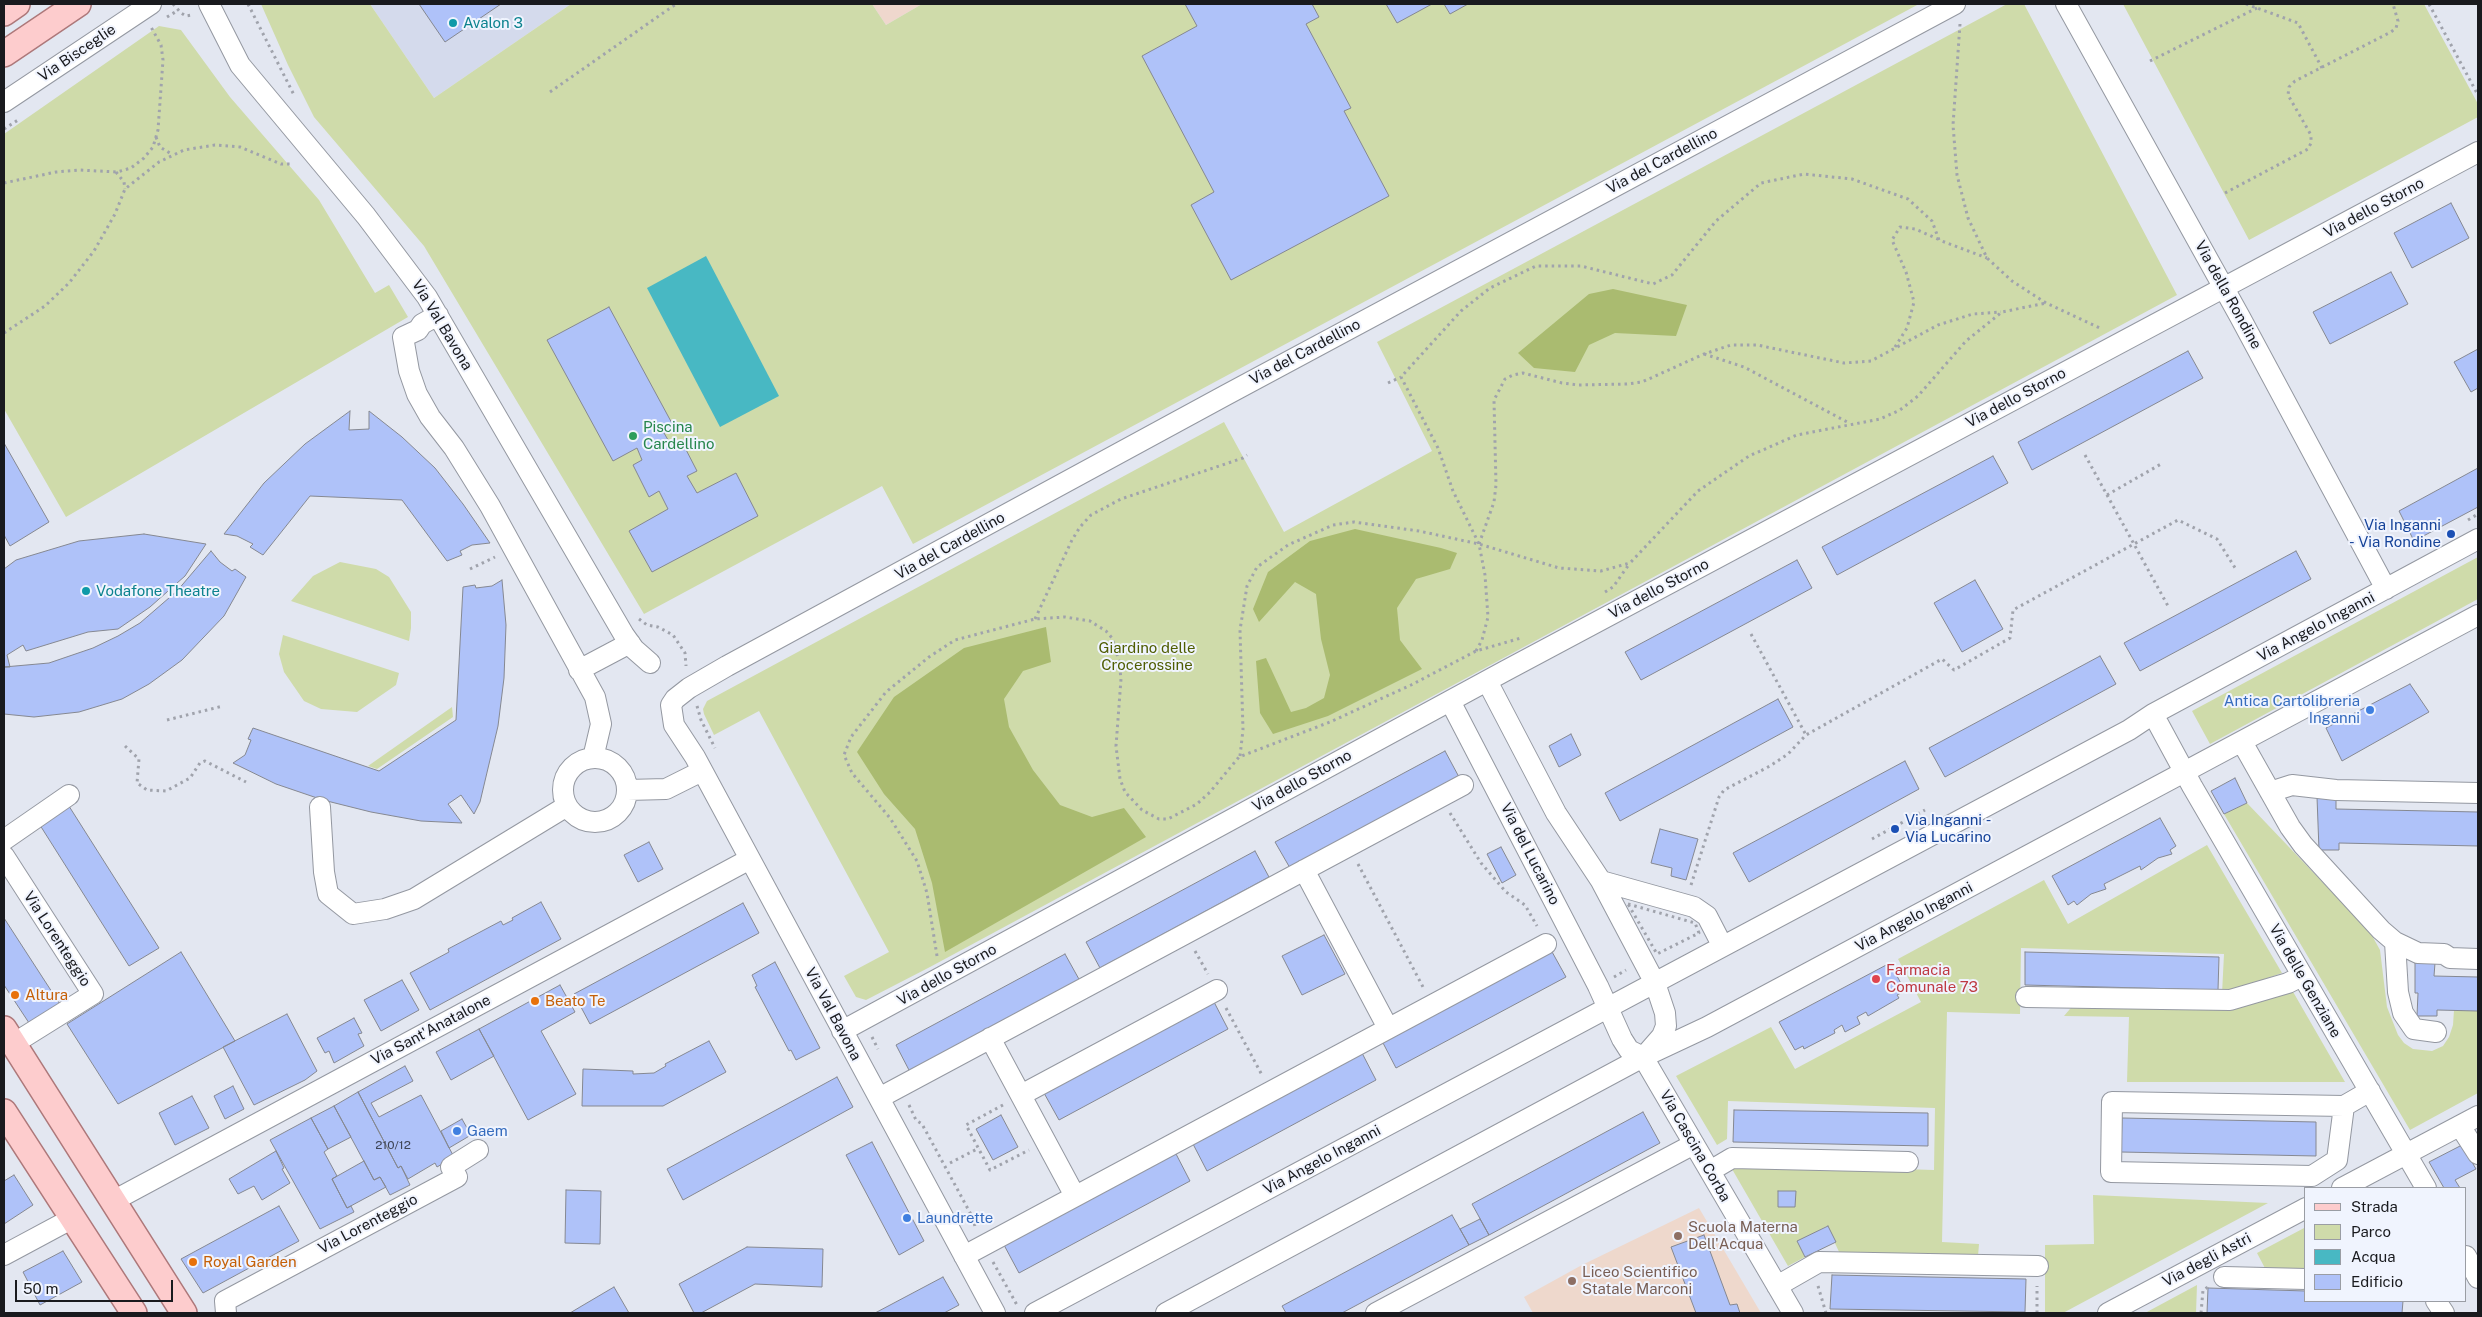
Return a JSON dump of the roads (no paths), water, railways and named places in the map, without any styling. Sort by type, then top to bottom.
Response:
[{"type":"main road","points":[[4,13],[17,4]]},
{"type":"main road","points":[[4,54],[78,4]]},
{"type":"main road","name":"Via Lorenteggio","points":[[9,1036],[184,1313]]},
{"type":"main road","points":[[4,1112],[134,1313]]},
{"type":"street","name":"Via del Cardellino","points":[[671,716],[671,705],[675,699],[727,666],[1356,325],[1955,4]]},
{"type":"street","name":"Via della Rondine","points":[[2066,4],[2224,288],[2386,589]]},
{"type":"street","name":"Via Val Bavona","points":[[202,9],[240,65],[409,270],[438,315],[630,643],[650,663]]},
{"type":"street","name":"Via Bisceglie","points":[[4,102],[150,13]]},
{"type":"street","name":"Via dello Storno","points":[[842,1031],[1486,681],[2478,152]]},
{"type":"street","points":[[438,315],[422,324],[418,330],[403,337],[409,371],[417,394],[430,417],[454,448],[514,549],[595,697],[601,724],[593,758]]},
{"type":"street","name":"Via Angelo Inganni","points":[[1035,1313],[2129,730],[2153,714],[2478,540]]},
{"type":"street","name":"Via Angelo Inganni","points":[[1166,1313],[1643,1057],[1707,1027],[2478,615]]},
{"type":"street","points":[[579,670],[630,643]]},
{"type":"street","points":[[1486,681],[1556,813],[1601,881],[1655,983]]},
{"type":"street","name":"Via del Lucarino","points":[[1450,701],[1610,1008]]},
{"type":"street","points":[[2153,714],[2184,773]]},
{"type":"street","name":"Via Val Bavona","points":[[671,716],[678,733],[698,764],[750,859],[995,1313]]},
{"type":"street","points":[[2242,742],[2303,845],[2368,917],[2396,942],[2418,953],[2444,954],[2450,958],[2478,959]]},
{"type":"street","points":[[593,758],[603,759],[620,771],[625,780],[626,790],[620,810],[603,821],[583,819],[567,806],[563,791],[567,775],[573,766],[582,760],[593,758]]},
{"type":"street","points":[[626,790],[666,790],[698,764]]},
{"type":"street","name":"Via delle Genziane","points":[[2184,773],[2425,1187]]},
{"type":"street","points":[[878,1098],[1463,785]]},
{"type":"street","points":[[2270,792],[2292,785],[2336,790],[2478,793]]},
{"type":"street","points":[[4,840],[69,794]]},
{"type":"street","points":[[320,807],[328,894],[353,914],[385,909],[414,899],[567,806]]},
{"type":"street","name":"Via Lorenteggio","points":[[4,856],[93,994],[9,1036]]},
{"type":"street","name":"Via Sant'Anatalone","points":[[113,1201],[750,859]]},
{"type":"street","points":[[1304,870],[1388,1028]]},
{"type":"street","points":[[1601,881],[1694,907],[1707,916],[1722,946]]},
{"type":"street","points":[[2396,942],[2398,992],[2403,1013],[2414,1029],[2436,1032]]},
{"type":"street","points":[[964,1256],[1546,944]]},
{"type":"street","points":[[2026,997],[2230,1000],[2288,983],[2302,976]]},
{"type":"street","name":"Via Angelo Inganni","points":[[1643,1057],[1662,1036],[1666,1026],[1655,983]]},
{"type":"street","points":[[1021,1095],[1217,990]]},
{"type":"street","points":[[1610,1008],[1622,1039],[1629,1050],[1643,1057]]},
{"type":"street","points":[[990,1038],[1075,1196]]},
{"type":"street","name":"Via Cascina Corba","points":[[1643,1057],[1793,1313]]},
{"type":"street","points":[[2344,1106],[2337,1160],[2312,1176],[2111,1172],[2112,1102],[2344,1106],[2370,1091]]},
{"type":"street","points":[[2344,1187],[2478,1116]]},
{"type":"street","points":[[2460,1126],[2478,1154]]},
{"type":"street","points":[[1376,1313],[1694,1144]]},
{"type":"street","name":"Via Lorenteggio","points":[[226,1313],[225,1301],[456,1177],[450,1167],[478,1150]]},
{"type":"street","points":[[1710,1171],[1732,1158],[1908,1162]]},
{"type":"street","name":"Via degli Astri","points":[[2108,1313],[2304,1209]]},
{"type":"street","points":[[4,1256],[73,1218]]},
{"type":"street","points":[[2467,1258],[2478,1278]]},
{"type":"street","points":[[1777,1286],[1819,1262],[2038,1266]]},
{"type":"street","points":[[2224,1277],[2304,1279]]},
{"type":"street","points":[[2437,1302],[2444,1313]]},
{"type":"water","points":[[706,256],[779,396],[720,427],[647,288]]},
{"type":"place","name":"Avalon 3","points":[[453,23]]},
{"type":"place","name":"Piscina Cardellino","points":[[633,436]]},
{"type":"place","name":"Via Inganni - Via Rondine","points":[[2451,534]]},
{"type":"place","name":"Vodafone Theatre","points":[[86,591]]},
{"type":"place","name":"Antica Cartolibreria Inganni","points":[[2370,710]]},
{"type":"place","name":"Via Inganni - Via Lucarino","points":[[1895,829]]},
{"type":"place","name":"Farmacia Comunale 73","points":[[1876,979]]},
{"type":"place","name":"Altura","points":[[15,995]]},
{"type":"place","name":"Beato Te","points":[[535,1001]]},
{"type":"place","name":"Gaem","points":[[457,1131]]},
{"type":"place","name":"Laundrette","points":[[907,1218]]},
{"type":"place","name":"Scuola Materna Dell'Acqua","points":[[1678,1236]]},
{"type":"place","name":"Royal Garden","points":[[193,1262]]},
{"type":"place","name":"Liceo Scientifico Statale Marconi","points":[[1572,1281]]},
{"type":"park label","name":"Giardino delle Crocerossine","points":[[1147,656]]}]
